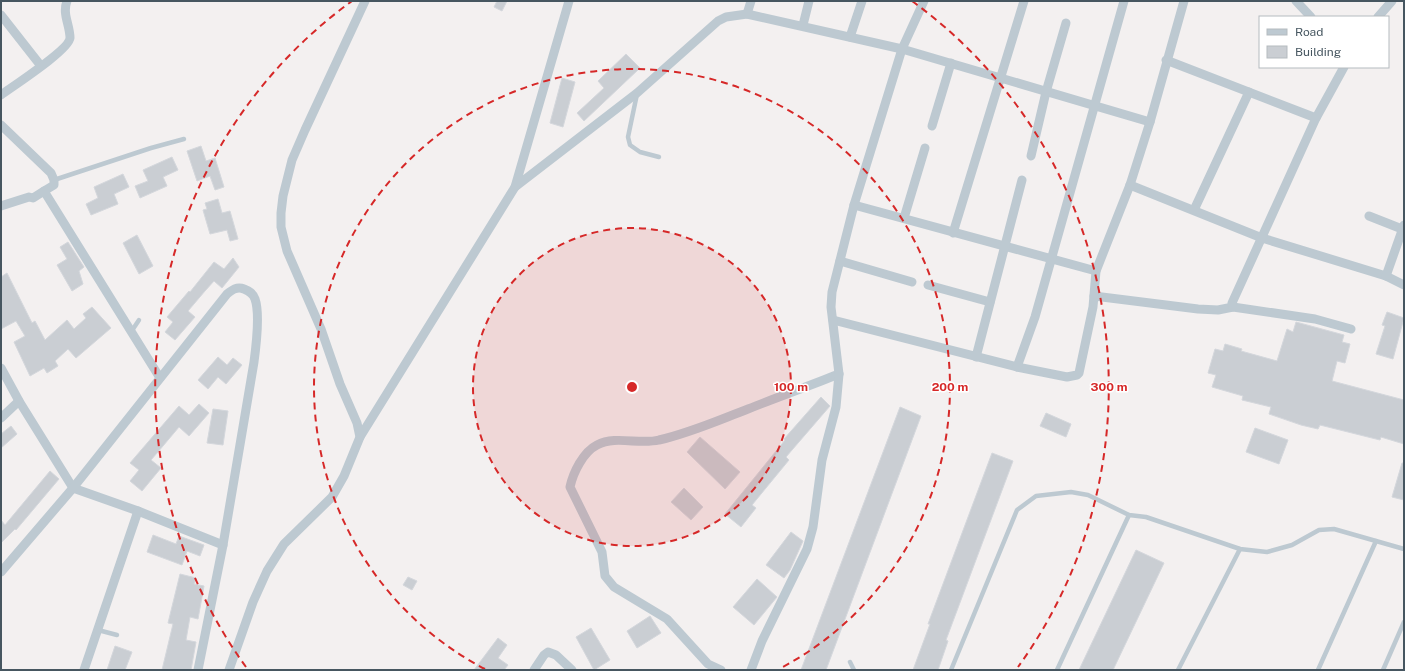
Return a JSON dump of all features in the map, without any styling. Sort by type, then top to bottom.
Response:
[{"type":"street","points":[[1,95],[57,55],[68,45],[70,38],[65,15],[67,1]]},
{"type":"street","points":[[360,436],[357,423],[340,384],[321,329],[287,250],[281,228],[281,213],[283,196],[292,160],[304,130],[365,1]]},
{"type":"street","points":[[229,670],[253,602],[267,571],[284,544],[332,497],[344,476],[360,436],[515,187],[570,1]]},
{"type":"street","points":[[747,14],[751,1]]},
{"type":"street","points":[[802,25],[809,1]]},
{"type":"street","points":[[850,37],[862,1]]},
{"type":"street","points":[[751,670],[762,641],[807,550],[813,527],[822,460],[836,406],[839,374],[833,320],[832,292],[854,205],[902,50],[924,1]]},
{"type":"street","points":[[953,233],[1024,1]]},
{"type":"street","points":[[1017,367],[1035,317],[1124,1]]},
{"type":"street","points":[[833,320],[1017,367],[1067,377],[1077,376],[1079,373],[1094,296],[1096,272],[1130,185],[1150,122],[1166,60],[1184,1]]},
{"type":"street","points":[[1296,1],[1310,16]]},
{"type":"street","points":[[1379,16],[1392,1]]},
{"type":"street","points":[[515,187],[637,93],[718,21],[726,17],[747,14],[802,25],[951,63],[1094,107],[1150,122]]},
{"type":"street","points":[[1,15],[41,66]]},
{"type":"street","points":[[1031,156],[1046,92],[1066,23]]},
{"type":"street","points":[[1166,60],[1316,118]]},
{"type":"street","points":[[932,126],[951,63]]},
{"type":"street","points":[[1233,307],[1232,303],[1316,118],[1343,68]]},
{"type":"street","points":[[1194,210],[1248,92]]},
{"type":"street","points":[[1,124],[42,164],[54,180],[54,184],[33,198],[29,197],[1,206]]},
{"type":"street","points":[[904,218],[925,148]]},
{"type":"street","points":[[976,357],[1022,180]]},
{"type":"street","points":[[1130,185],[1262,238],[1386,276],[1404,285]]},
{"type":"street","points":[[44,191],[160,378]]},
{"type":"street","points":[[854,205],[953,233],[1051,258],[1096,272]]},
{"type":"street","points":[[1369,216],[1403,227],[1386,276]]},
{"type":"street","points":[[840,261],[912,282]]},
{"type":"street","points":[[928,286],[990,302]]},
{"type":"street","points":[[1,572],[73,488],[227,294],[233,289],[241,288],[251,292],[256,300],[257,333],[254,362],[223,545],[198,670]]},
{"type":"street","points":[[1094,296],[1210,310],[1233,307],[1315,319],[1351,329]]},
{"type":"street","points":[[1,368],[73,488],[138,511],[223,545]]},
{"type":"street","points":[[721,670],[708,664],[667,620],[614,588],[605,576],[602,552],[570,487],[571,481],[577,467],[588,452],[603,442],[610,440],[647,442],[697,430],[839,374]]},
{"type":"street","points":[[1,418],[20,401]]},
{"type":"street","points":[[84,670],[138,511]]},
{"type":"street","points":[[534,670],[544,655],[548,652],[556,655],[572,670]]},
{"type":"lane","points":[[637,93],[628,137],[630,145],[640,152],[659,157]]},
{"type":"lane","points":[[54,180],[151,148],[184,140]]},
{"type":"lane","points":[[131,332],[139,320]]},
{"type":"lane","points":[[951,670],[1017,510],[1036,496],[1071,492],[1088,495],[1128,515],[1146,517],[1240,549],[1267,552],[1292,546],[1319,530],[1334,529],[1404,549]]},
{"type":"lane","points":[[1057,670],[1128,515]]},
{"type":"lane","points":[[1318,670],[1376,540]]},
{"type":"lane","points":[[1178,670],[1240,549]]},
{"type":"lane","points":[[1383,670],[1404,622]]},
{"type":"lane","points":[[98,630],[117,635]]},
{"type":"lane","points":[[850,662],[854,670]]},
{"type":"building","points":[[497,1],[507,1],[502,11],[494,7]]},
{"type":"building","points":[[626,54],[640,68],[584,121],[577,113],[604,88],[598,81]]},
{"type":"building","points":[[562,78],[575,82],[563,127],[550,123]]},
{"type":"building","points":[[201,146],[206,161],[215,158],[224,187],[215,190],[210,176],[197,181],[187,151]]},
{"type":"building","points":[[172,157],[178,170],[163,177],[167,186],[140,198],[135,186],[148,181],[143,170]]},
{"type":"building","points":[[123,174],[129,187],[114,194],[118,204],[91,215],[86,204],[98,198],[94,187]]},
{"type":"building","points":[[218,199],[222,213],[230,211],[238,239],[230,241],[227,230],[210,234],[203,210],[207,209],[205,203]]},
{"type":"building","points":[[137,235],[153,266],[139,274],[123,243]]},
{"type":"building","points":[[68,242],[84,267],[79,271],[83,284],[72,291],[57,265],[67,259],[60,247]]},
{"type":"building","points":[[233,258],[239,267],[222,288],[214,281],[205,291],[188,311],[195,317],[175,340],[165,332],[173,322],[167,317],[189,291],[190,292],[214,262],[224,269]]},
{"type":"building","points":[[7,273],[32,323],[35,321],[45,340],[67,320],[74,329],[86,318],[83,314],[92,307],[111,328],[76,358],[68,349],[55,361],[58,366],[47,373],[44,368],[30,376],[14,342],[25,336],[16,321],[1,329],[1,277]]},
{"type":"building","points":[[1387,312],[1404,318],[1393,359],[1376,354],[1385,326],[1382,325]]},
{"type":"building","points":[[1296,322],[1344,335],[1342,342],[1350,344],[1345,363],[1337,361],[1332,381],[1404,400],[1404,444],[1381,437],[1380,440],[1320,425],[1318,429],[1301,425],[1269,414],[1271,407],[1242,400],[1243,396],[1212,387],[1216,375],[1208,373],[1215,349],[1223,351],[1225,344],[1242,349],[1241,351],[1277,361],[1287,329],[1293,332]]},
{"type":"building","points":[[218,357],[227,365],[233,358],[242,365],[226,384],[218,377],[208,389],[198,380]]},
{"type":"building","points":[[821,397],[830,406],[786,457],[789,460],[752,505],[756,508],[741,527],[725,514],[785,440],[784,439]]},
{"type":"building","points":[[199,404],[209,413],[189,436],[179,427],[151,460],[161,468],[142,491],[130,481],[139,470],[130,463],[179,406],[189,415]]},
{"type":"building","points":[[900,407],[921,416],[826,670],[801,670]]},
{"type":"building","points":[[213,409],[228,411],[223,445],[207,443]]},
{"type":"building","points":[[1046,413],[1071,424],[1066,437],[1040,426]]},
{"type":"building","points":[[11,426],[17,434],[1,448],[1,434]]},
{"type":"building","points":[[1255,428],[1288,440],[1279,464],[1246,452]]},
{"type":"building","points":[[700,437],[740,472],[725,489],[687,452]]},
{"type":"building","points":[[992,453],[1013,461],[946,640],[948,641],[938,670],[913,670],[930,624],[928,624]]},
{"type":"building","points":[[1402,463],[1404,463],[1404,500],[1392,497]]},
{"type":"building","points":[[50,471],[59,479],[16,530],[15,529],[1,543],[1,520],[5,525]]},
{"type":"building","points":[[684,488],[703,507],[691,520],[671,502]]},
{"type":"building","points":[[791,532],[803,541],[790,570],[784,578],[766,565]]},
{"type":"building","points":[[153,535],[176,544],[179,536],[204,545],[200,556],[187,551],[182,565],[147,552]]},
{"type":"building","points":[[1136,550],[1164,563],[1113,670],[1079,670]]},
{"type":"building","points":[[180,574],[196,578],[194,584],[204,586],[198,619],[190,617],[186,640],[196,642],[191,670],[162,670],[173,624],[168,623]]},
{"type":"building","points":[[408,577],[417,581],[412,590],[403,585]]},
{"type":"building","points":[[757,579],[777,597],[754,625],[733,607]]},
{"type":"building","points":[[650,616],[661,633],[637,648],[627,631]]},
{"type":"building","points":[[591,628],[610,660],[594,670],[576,637]]},
{"type":"building","points":[[498,638],[507,645],[498,658],[508,665],[504,670],[474,670]]},
{"type":"building","points":[[115,646],[132,652],[125,670],[107,670]]}]
